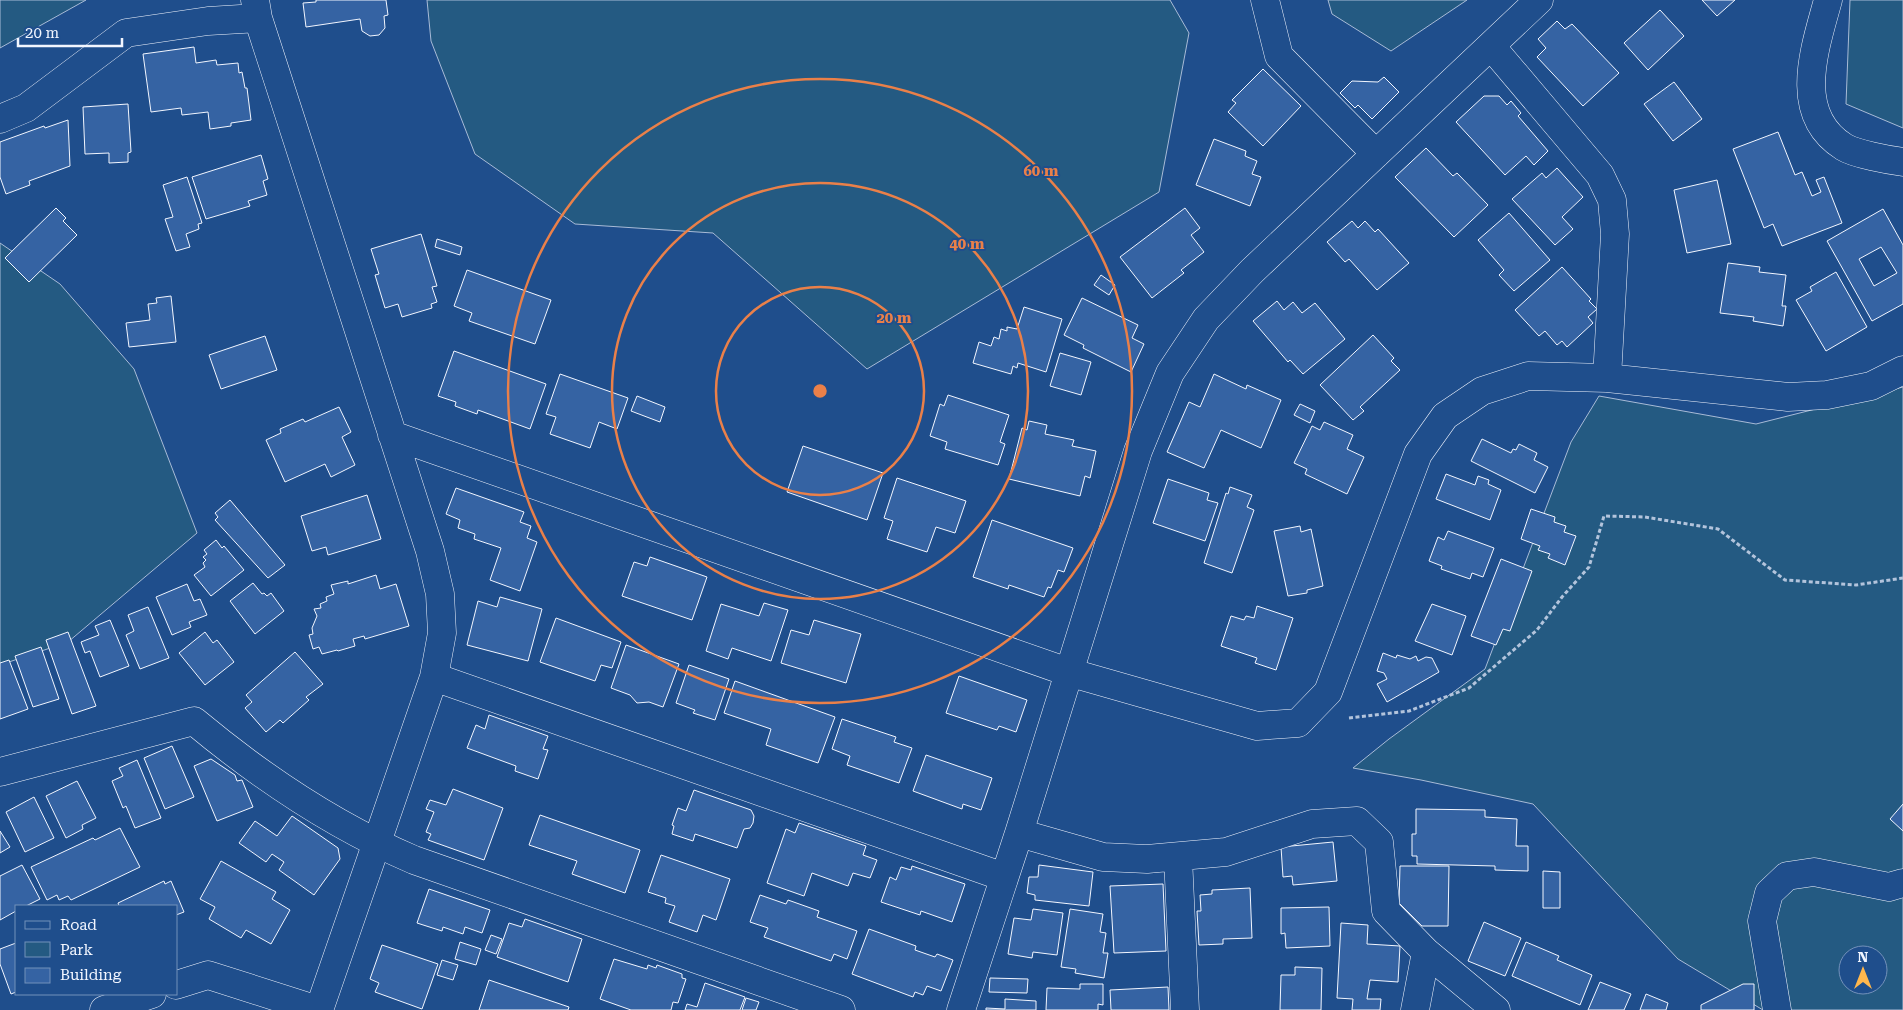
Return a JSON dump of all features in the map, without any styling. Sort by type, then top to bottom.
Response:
[{"type":"street","points":[[1265,0],[1279,56],[1376,154]]},
{"type":"street","points":[[961,1010],[1019,833],[1138,451],[1170,373],[1206,318],[1252,271],[1539,0]]},
{"type":"street","points":[[1828,0],[1812,58],[1812,102],[1824,131],[1845,148],[1903,162]]},
{"type":"street","points":[[0,119],[26,108],[126,33],[208,21],[256,9],[430,551],[440,594],[442,633],[434,677],[378,844],[318,1010],[208,975],[178,984]]},
{"type":"street","points":[[1491,46],[1600,175],[1612,200],[1615,234],[1607,378]]},
{"type":"street","points":[[392,436],[1068,672],[1257,726],[1298,724],[1328,692],[1418,454],[1445,416],[1482,390],[1528,376],[1607,378],[1788,397],[1827,395],[1870,386],[1903,370]]},
{"type":"street","points":[[434,677],[1004,877]]},
{"type":"street","points":[[0,772],[194,721],[236,757],[338,822],[378,844],[414,860],[841,1010]]},
{"type":"street","points":[[1019,833],[1103,856],[1147,859],[1226,852],[1312,824],[1357,821],[1379,842],[1386,911],[1426,952],[1496,1010]]},
{"type":"street","points":[[1178,856],[1185,1010]]},
{"type":"street","points":[[1777,1010],[1762,921],[1769,893],[1787,876],[1814,872],[1890,887],[1903,883]]},
{"type":"street","points":[[1415,1010],[1426,952]]},
{"type":"street","points":[[104,1010],[149,995]]},
{"type":"path","points":[[1298,724],[1409,711],[1468,688],[1537,630],[1562,597],[1589,567],[1604,516],[1645,517],[1718,529],[1785,580],[1856,585],[1903,578]]},
{"type":"green space","points":[[0,0],[86,0],[0,48]]},
{"type":"green space","points":[[427,0],[1170,0],[1189,33],[1159,192],[867,369],[713,233],[575,224],[475,154],[431,41]]},
{"type":"green space","points":[[1328,0],[1467,0],[1391,51],[1332,14]]},
{"type":"green space","points":[[1850,0],[1903,0],[1903,128],[1846,104]]},
{"type":"green space","points":[[0,243],[60,284],[134,369],[197,533],[68,642],[0,665]]},
{"type":"green space","points":[[1903,387],[1903,1010],[1763,1010],[1678,959],[1533,804],[1421,780],[1353,768],[1389,739],[1485,669],[1571,442],[1599,396],[1756,424]]},
{"type":"building","points":[[316,0],[386,0],[388,15],[384,16],[385,28],[379,35],[370,36],[362,31],[360,19],[306,27],[303,3],[316,2]]},
{"type":"building","points":[[1702,0],[1735,0],[1717,16]]},
{"type":"building","points":[[1660,10],[1684,36],[1648,70],[1624,43]]},
{"type":"building","points":[[1557,21],[1565,29],[1572,24],[1619,73],[1583,106],[1537,57],[1546,48],[1538,39]]},
{"type":"building","points":[[194,47],[196,63],[216,60],[217,65],[238,63],[239,73],[242,72],[245,88],[247,88],[251,120],[231,123],[231,126],[210,129],[208,112],[182,115],[181,108],[151,112],[143,54]]},
{"type":"building","points":[[1263,69],[1301,106],[1263,146],[1228,112],[1236,103],[1232,100]]},
{"type":"building","points":[[1384,77],[1399,92],[1372,119],[1358,105],[1355,108],[1340,93],[1352,81],[1378,82]]},
{"type":"building","points":[[1674,82],[1702,119],[1673,141],[1644,104]]},
{"type":"building","points":[[1484,96],[1499,96],[1507,105],[1511,101],[1521,113],[1518,116],[1548,151],[1534,165],[1526,156],[1505,175],[1456,122]]},
{"type":"building","points":[[128,104],[131,152],[128,153],[128,162],[109,163],[109,153],[85,154],[83,107]]},
{"type":"building","points":[[68,120],[70,166],[29,181],[30,185],[6,194],[0,177],[0,142],[44,126],[45,128]]},
{"type":"building","points":[[1778,132],[1795,175],[1802,172],[1812,196],[1821,192],[1816,180],[1824,177],[1842,223],[1782,246],[1773,224],[1764,228],[1733,149]]},
{"type":"building","points":[[1214,139],[1246,151],[1245,156],[1257,161],[1252,174],[1261,177],[1250,206],[1196,185]]},
{"type":"building","points":[[1426,148],[1453,176],[1457,173],[1488,205],[1454,237],[1395,177]]},
{"type":"building","points":[[261,155],[268,179],[263,181],[267,195],[248,201],[250,206],[206,219],[192,177]]},
{"type":"building","points":[[1557,168],[1583,197],[1562,217],[1573,229],[1555,245],[1512,199],[1542,173],[1546,178]]},
{"type":"building","points":[[187,177],[202,223],[198,224],[199,229],[186,234],[190,247],[176,251],[165,219],[173,217],[163,185]]},
{"type":"building","points":[[1717,180],[1731,244],[1687,253],[1674,190]]},
{"type":"building","points":[[56,208],[66,218],[63,221],[77,235],[29,282],[5,258]]},
{"type":"building","points":[[1185,208],[1200,228],[1191,235],[1204,252],[1181,270],[1184,273],[1152,298],[1120,257]]},
{"type":"building","points":[[1883,209],[1903,245],[1903,304],[1872,321],[1827,241]],"holes":[[[1881,247],[1897,273],[1874,286],[1859,259]]]},
{"type":"building","points":[[1509,213],[1550,260],[1514,291],[1499,275],[1504,270],[1478,240]]},
{"type":"building","points":[[1352,221],[1358,228],[1365,221],[1375,232],[1378,229],[1409,263],[1377,290],[1349,259],[1345,262],[1327,242]]},
{"type":"building","points":[[421,234],[437,286],[432,287],[437,302],[431,304],[432,308],[402,317],[398,304],[385,308],[375,275],[379,274],[371,249]]},
{"type":"building","points":[[437,239],[462,247],[460,255],[435,247]]},
{"type":"building","points":[[1728,263],[1760,267],[1759,272],[1786,275],[1782,306],[1786,306],[1783,326],[1753,321],[1754,317],[1720,313]]},
{"type":"building","points":[[1562,267],[1591,299],[1589,301],[1597,309],[1588,317],[1593,323],[1567,347],[1562,341],[1557,345],[1545,331],[1539,336],[1515,310]]},
{"type":"building","points":[[467,270],[551,300],[535,344],[469,321],[472,313],[454,306]]},
{"type":"building","points":[[1836,272],[1867,327],[1826,351],[1796,300],[1812,291],[1810,287]]},
{"type":"building","points":[[1101,275],[1115,285],[1109,295],[1094,285]]},
{"type":"building","points":[[171,296],[176,342],[129,347],[126,323],[150,320],[148,304],[157,303],[156,298]]},
{"type":"building","points":[[1082,298],[1138,325],[1132,338],[1144,344],[1131,372],[1083,348],[1084,345],[1064,335]]},
{"type":"building","points":[[1277,301],[1284,310],[1293,302],[1302,313],[1315,303],[1345,339],[1303,374],[1290,360],[1288,362],[1253,321]]},
{"type":"building","points":[[1024,307],[1062,319],[1046,372],[1018,363],[1017,368],[1013,366],[1011,374],[973,363],[979,342],[991,346],[994,337],[999,339],[1001,329],[1007,331],[1007,327],[1017,329]]},
{"type":"building","points":[[1373,335],[1394,358],[1391,361],[1400,370],[1360,407],[1364,411],[1353,420],[1320,385]]},
{"type":"building","points":[[265,336],[277,370],[221,389],[209,355]]},
{"type":"building","points":[[454,351],[546,384],[530,429],[478,410],[477,414],[455,406],[456,402],[438,396]]},
{"type":"building","points":[[1060,353],[1091,362],[1081,395],[1050,386]]},
{"type":"building","points":[[560,374],[628,398],[617,429],[599,422],[590,448],[550,434],[556,417],[546,414]]},
{"type":"building","points":[[1214,374],[1246,389],[1247,385],[1281,400],[1261,448],[1221,430],[1204,468],[1167,452],[1189,402],[1200,407]]},
{"type":"building","points":[[948,395],[1009,415],[1000,442],[1005,444],[998,465],[945,449],[947,442],[930,436],[940,404],[944,406]]},
{"type":"building","points":[[637,396],[665,407],[660,422],[631,411]]},
{"type":"building","points":[[1300,404],[1315,411],[1310,423],[1294,415]]},
{"type":"building","points":[[339,407],[351,432],[342,437],[355,465],[331,477],[325,464],[285,482],[266,440],[281,433],[280,429],[303,419],[305,422]]},
{"type":"building","points":[[1029,421],[1047,425],[1045,434],[1074,440],[1072,446],[1096,451],[1090,478],[1085,476],[1080,496],[1009,479],[1022,428],[1027,430]]},
{"type":"building","points":[[1324,422],[1353,435],[1347,449],[1364,457],[1347,494],[1305,474],[1307,469],[1294,463],[1312,426],[1320,430]]},
{"type":"building","points":[[1482,439],[1511,453],[1513,449],[1516,450],[1519,444],[1537,453],[1534,460],[1548,467],[1535,493],[1471,461]]},
{"type":"building","points":[[803,446],[883,473],[867,520],[787,492]]},
{"type":"building","points":[[1446,474],[1475,485],[1478,476],[1489,480],[1488,484],[1501,490],[1490,520],[1436,499]]},
{"type":"building","points":[[897,478],[966,501],[955,533],[936,527],[927,552],[887,539],[893,521],[884,518]]},
{"type":"building","points":[[1168,479],[1209,493],[1207,500],[1218,503],[1205,541],[1153,523]]},
{"type":"building","points":[[1230,487],[1252,495],[1247,507],[1254,510],[1232,573],[1204,563],[1226,493],[1228,494]]},
{"type":"building","points":[[456,488],[524,512],[520,522],[531,526],[527,538],[537,542],[520,591],[490,580],[501,548],[474,539],[475,534],[458,528],[460,520],[446,514]]},
{"type":"building","points":[[367,495],[381,539],[328,555],[326,547],[312,551],[301,516]]},
{"type":"building","points":[[230,500],[285,565],[268,578],[215,520],[218,517],[215,513]]},
{"type":"building","points":[[1531,509],[1555,517],[1554,522],[1566,526],[1564,532],[1576,536],[1565,565],[1548,558],[1550,554],[1538,550],[1540,546],[1521,539]]},
{"type":"building","points":[[992,520],[1073,548],[1064,572],[1058,570],[1051,588],[1048,587],[1044,597],[1009,585],[1008,589],[973,577]]},
{"type":"building","points":[[1300,526],[1301,532],[1311,529],[1323,586],[1307,590],[1307,593],[1288,596],[1274,531]]},
{"type":"building","points":[[1448,531],[1494,548],[1483,577],[1472,573],[1470,579],[1441,569],[1442,566],[1429,561],[1438,537],[1444,540]]},
{"type":"building","points":[[216,540],[222,548],[224,546],[244,570],[211,596],[194,575],[205,567],[203,563],[206,560],[203,557],[207,554],[204,550]]},
{"type":"building","points":[[650,557],[707,577],[692,620],[622,596],[634,562],[647,566]]},
{"type":"building","points":[[1501,559],[1532,571],[1510,631],[1503,629],[1496,645],[1471,636]]},
{"type":"building","points":[[376,575],[380,589],[396,584],[409,626],[365,639],[364,636],[353,639],[355,646],[338,651],[322,654],[319,647],[313,649],[309,635],[313,634],[312,628],[317,616],[314,609],[321,608],[320,604],[327,601],[326,597],[334,594],[331,585],[348,581],[348,584]]},
{"type":"building","points":[[253,583],[262,594],[264,593],[267,596],[271,593],[284,611],[255,634],[230,601]]},
{"type":"building","points":[[187,584],[194,601],[200,599],[207,615],[189,622],[191,627],[172,635],[156,597]]},
{"type":"building","points":[[500,597],[542,609],[528,661],[467,645],[478,601],[497,607]]},
{"type":"building","points":[[764,603],[788,610],[771,661],[732,648],[728,659],[706,651],[721,604],[759,616]]},
{"type":"building","points":[[1432,604],[1466,616],[1452,655],[1415,641]]},
{"type":"building","points":[[1257,606],[1293,618],[1276,670],[1255,663],[1257,658],[1221,646],[1231,616],[1244,620],[1246,616],[1254,618]]},
{"type":"building","points":[[148,607],[169,658],[140,669],[126,635],[134,631],[128,615]]},
{"type":"building","points":[[556,618],[621,642],[612,668],[601,665],[595,681],[540,662]]},
{"type":"building","points":[[110,620],[129,666],[100,677],[90,651],[85,653],[81,642],[99,635],[95,626]]},
{"type":"building","points":[[814,620],[861,634],[846,683],[781,663],[791,630],[809,635]]},
{"type":"building","points":[[68,632],[96,706],[72,714],[46,640]]},
{"type":"building","points":[[205,632],[213,643],[217,640],[234,662],[205,685],[179,653]]},
{"type":"building","points":[[626,645],[679,664],[663,707],[649,702],[637,703],[630,695],[611,688]]},
{"type":"building","points":[[41,647],[59,699],[33,707],[15,656]]},
{"type":"building","points":[[295,652],[323,684],[306,697],[309,700],[283,723],[280,720],[266,732],[245,708],[252,702],[246,695]]},
{"type":"building","points":[[1383,653],[1396,658],[1397,655],[1410,659],[1416,656],[1418,661],[1426,657],[1432,658],[1439,672],[1387,702],[1377,684],[1387,679],[1384,673],[1377,671]]},
{"type":"building","points":[[9,660],[28,709],[0,719],[0,663]]},
{"type":"building","points":[[689,665],[729,679],[715,720],[693,713],[695,710],[676,703]]},
{"type":"building","points":[[959,676],[1027,700],[1016,732],[999,726],[997,730],[946,713]]},
{"type":"building","points":[[735,681],[835,717],[818,763],[766,745],[771,729],[724,713]]},
{"type":"building","points":[[489,715],[548,736],[543,749],[548,750],[538,779],[515,771],[516,766],[467,748],[476,725],[485,729]]},
{"type":"building","points":[[842,719],[896,737],[894,742],[912,748],[899,783],[847,765],[850,756],[832,749]]},
{"type":"building","points":[[172,746],[194,797],[165,809],[144,758]]},
{"type":"building","points":[[926,755],[992,778],[981,810],[963,804],[962,809],[913,791]]},
{"type":"building","points":[[211,759],[235,775],[237,781],[242,780],[253,807],[217,821],[194,766]]},
{"type":"building","points":[[137,760],[161,818],[135,828],[126,806],[123,808],[112,781],[123,776],[119,768]]},
{"type":"building","points":[[77,781],[96,818],[82,825],[83,829],[66,838],[46,796]]},
{"type":"building","points":[[453,789],[503,808],[484,860],[428,840],[431,834],[426,832],[434,812],[426,809],[430,800],[446,805]]},
{"type":"building","points":[[694,790],[751,810],[754,816],[753,823],[750,828],[744,829],[737,848],[695,834],[693,841],[672,834],[674,826],[672,825],[678,808],[686,811]]},
{"type":"building","points":[[34,797],[54,838],[25,852],[6,812]]},
{"type":"building","points":[[1903,804],[1903,831],[1890,819]]},
{"type":"building","points":[[1416,809],[1485,810],[1485,817],[1517,819],[1516,846],[1528,846],[1528,871],[1495,870],[1495,866],[1417,864],[1417,856],[1412,856],[1412,834],[1416,834]]},
{"type":"building","points":[[540,815],[640,850],[625,893],[572,874],[577,861],[529,845]]},
{"type":"building","points":[[292,816],[338,848],[340,859],[314,895],[279,870],[284,862],[272,854],[266,862],[239,843],[255,821],[277,836]]},
{"type":"building","points":[[799,823],[866,846],[863,855],[877,860],[870,878],[853,873],[848,886],[812,873],[804,896],[767,883],[786,829],[795,833]]},
{"type":"building","points":[[120,828],[140,867],[71,900],[68,896],[59,900],[57,895],[47,900],[31,867],[93,838],[95,840]]},
{"type":"building","points":[[0,831],[10,847],[0,853]]},
{"type":"building","points":[[1333,842],[1337,881],[1293,885],[1292,876],[1283,877],[1281,847]]},
{"type":"building","points":[[661,855],[730,879],[716,920],[703,915],[697,932],[669,922],[675,906],[665,903],[666,898],[648,892]]},
{"type":"building","points":[[221,861],[276,892],[272,899],[290,910],[271,944],[246,930],[241,938],[209,919],[215,907],[200,899]]},
{"type":"building","points":[[22,865],[40,899],[28,905],[15,905],[15,912],[0,920],[0,876]]},
{"type":"building","points":[[1039,865],[1093,872],[1089,906],[1035,900],[1035,895],[1027,893],[1029,877],[1038,877]]},
{"type":"building","points":[[912,866],[965,884],[952,922],[921,911],[920,915],[881,902],[890,877],[896,880],[901,867],[911,870]]},
{"type":"building","points":[[1400,866],[1449,866],[1448,926],[1422,926],[1399,903]]},
{"type":"building","points":[[1543,871],[1560,872],[1560,908],[1543,908]]},
{"type":"building","points":[[164,881],[165,884],[171,881],[184,912],[178,914],[178,905],[119,905],[118,903]]},
{"type":"building","points":[[1163,884],[1166,951],[1114,953],[1110,886]]},
{"type":"building","points":[[1250,888],[1252,938],[1223,939],[1223,944],[1199,945],[1197,911],[1201,911],[1200,895],[1212,894],[1212,890]]},
{"type":"building","points":[[429,889],[490,910],[482,933],[465,927],[463,934],[443,927],[442,931],[417,923]]},
{"type":"building","points":[[760,895],[786,904],[788,900],[819,911],[817,917],[857,931],[847,959],[834,954],[831,961],[764,937],[768,928],[750,922]]},
{"type":"building","points":[[1329,907],[1330,946],[1286,948],[1285,933],[1281,934],[1281,908]]},
{"type":"building","points":[[1033,909],[1063,913],[1057,955],[1033,952],[1032,958],[1008,954],[1014,918],[1031,920]]},
{"type":"building","points":[[1070,909],[1103,914],[1100,932],[1106,933],[1103,953],[1108,953],[1104,978],[1075,973],[1076,969],[1061,967]]},
{"type":"building","points":[[525,919],[582,939],[568,982],[497,957],[509,923],[522,927]]},
{"type":"building","points":[[1484,922],[1521,938],[1505,976],[1468,961]]},
{"type":"building","points":[[1341,923],[1368,925],[1367,944],[1400,946],[1398,982],[1370,980],[1367,999],[1381,999],[1380,1010],[1352,1010],[1353,999],[1337,998]]},
{"type":"building","points":[[869,929],[916,946],[915,950],[935,957],[937,954],[953,960],[941,991],[927,986],[923,995],[915,992],[913,997],[852,974]]},
{"type":"building","points":[[491,935],[502,939],[496,954],[485,950]]},
{"type":"building","points":[[460,942],[481,949],[476,965],[455,959]]},
{"type":"building","points":[[1526,942],[1559,956],[1557,960],[1592,975],[1580,1005],[1512,976]]},
{"type":"building","points":[[15,943],[15,992],[11,994],[0,964],[0,949]]},
{"type":"building","points":[[382,945],[438,964],[422,1009],[375,992],[379,983],[370,979]]},
{"type":"building","points":[[614,959],[647,969],[648,965],[656,968],[657,965],[682,974],[682,978],[686,979],[678,1003],[673,1002],[671,1010],[631,1010],[600,999]]},
{"type":"building","points":[[442,960],[458,965],[453,980],[437,975]]},
{"type":"building","points":[[1295,967],[1322,968],[1321,1010],[1280,1010],[1281,975],[1295,975]]},
{"type":"building","points":[[990,978],[1028,979],[1027,993],[989,992]]},
{"type":"building","points":[[489,980],[569,1007],[568,1010],[479,1010]]},
{"type":"building","points":[[1600,982],[1631,994],[1624,1010],[1588,1010]]},
{"type":"building","points":[[705,983],[745,997],[740,1010],[685,1010],[687,1004],[697,1007]]},
{"type":"building","points":[[1080,984],[1103,984],[1103,1005],[1098,1004],[1098,1010],[1046,1010],[1047,988],[1080,989]]},
{"type":"building","points":[[1743,984],[1754,984],[1754,1010],[1701,1010],[1701,1005]]},
{"type":"building","points":[[1168,987],[1169,1010],[1111,1010],[1110,990]]},
{"type":"building","points":[[1646,994],[1668,1003],[1666,1010],[1640,1010]]},
{"type":"building","points":[[746,998],[759,1002],[756,1010],[742,1010]]},
{"type":"building","points":[[1005,999],[1036,1001],[1036,1010],[986,1010],[986,1008],[1005,1009]]}]
